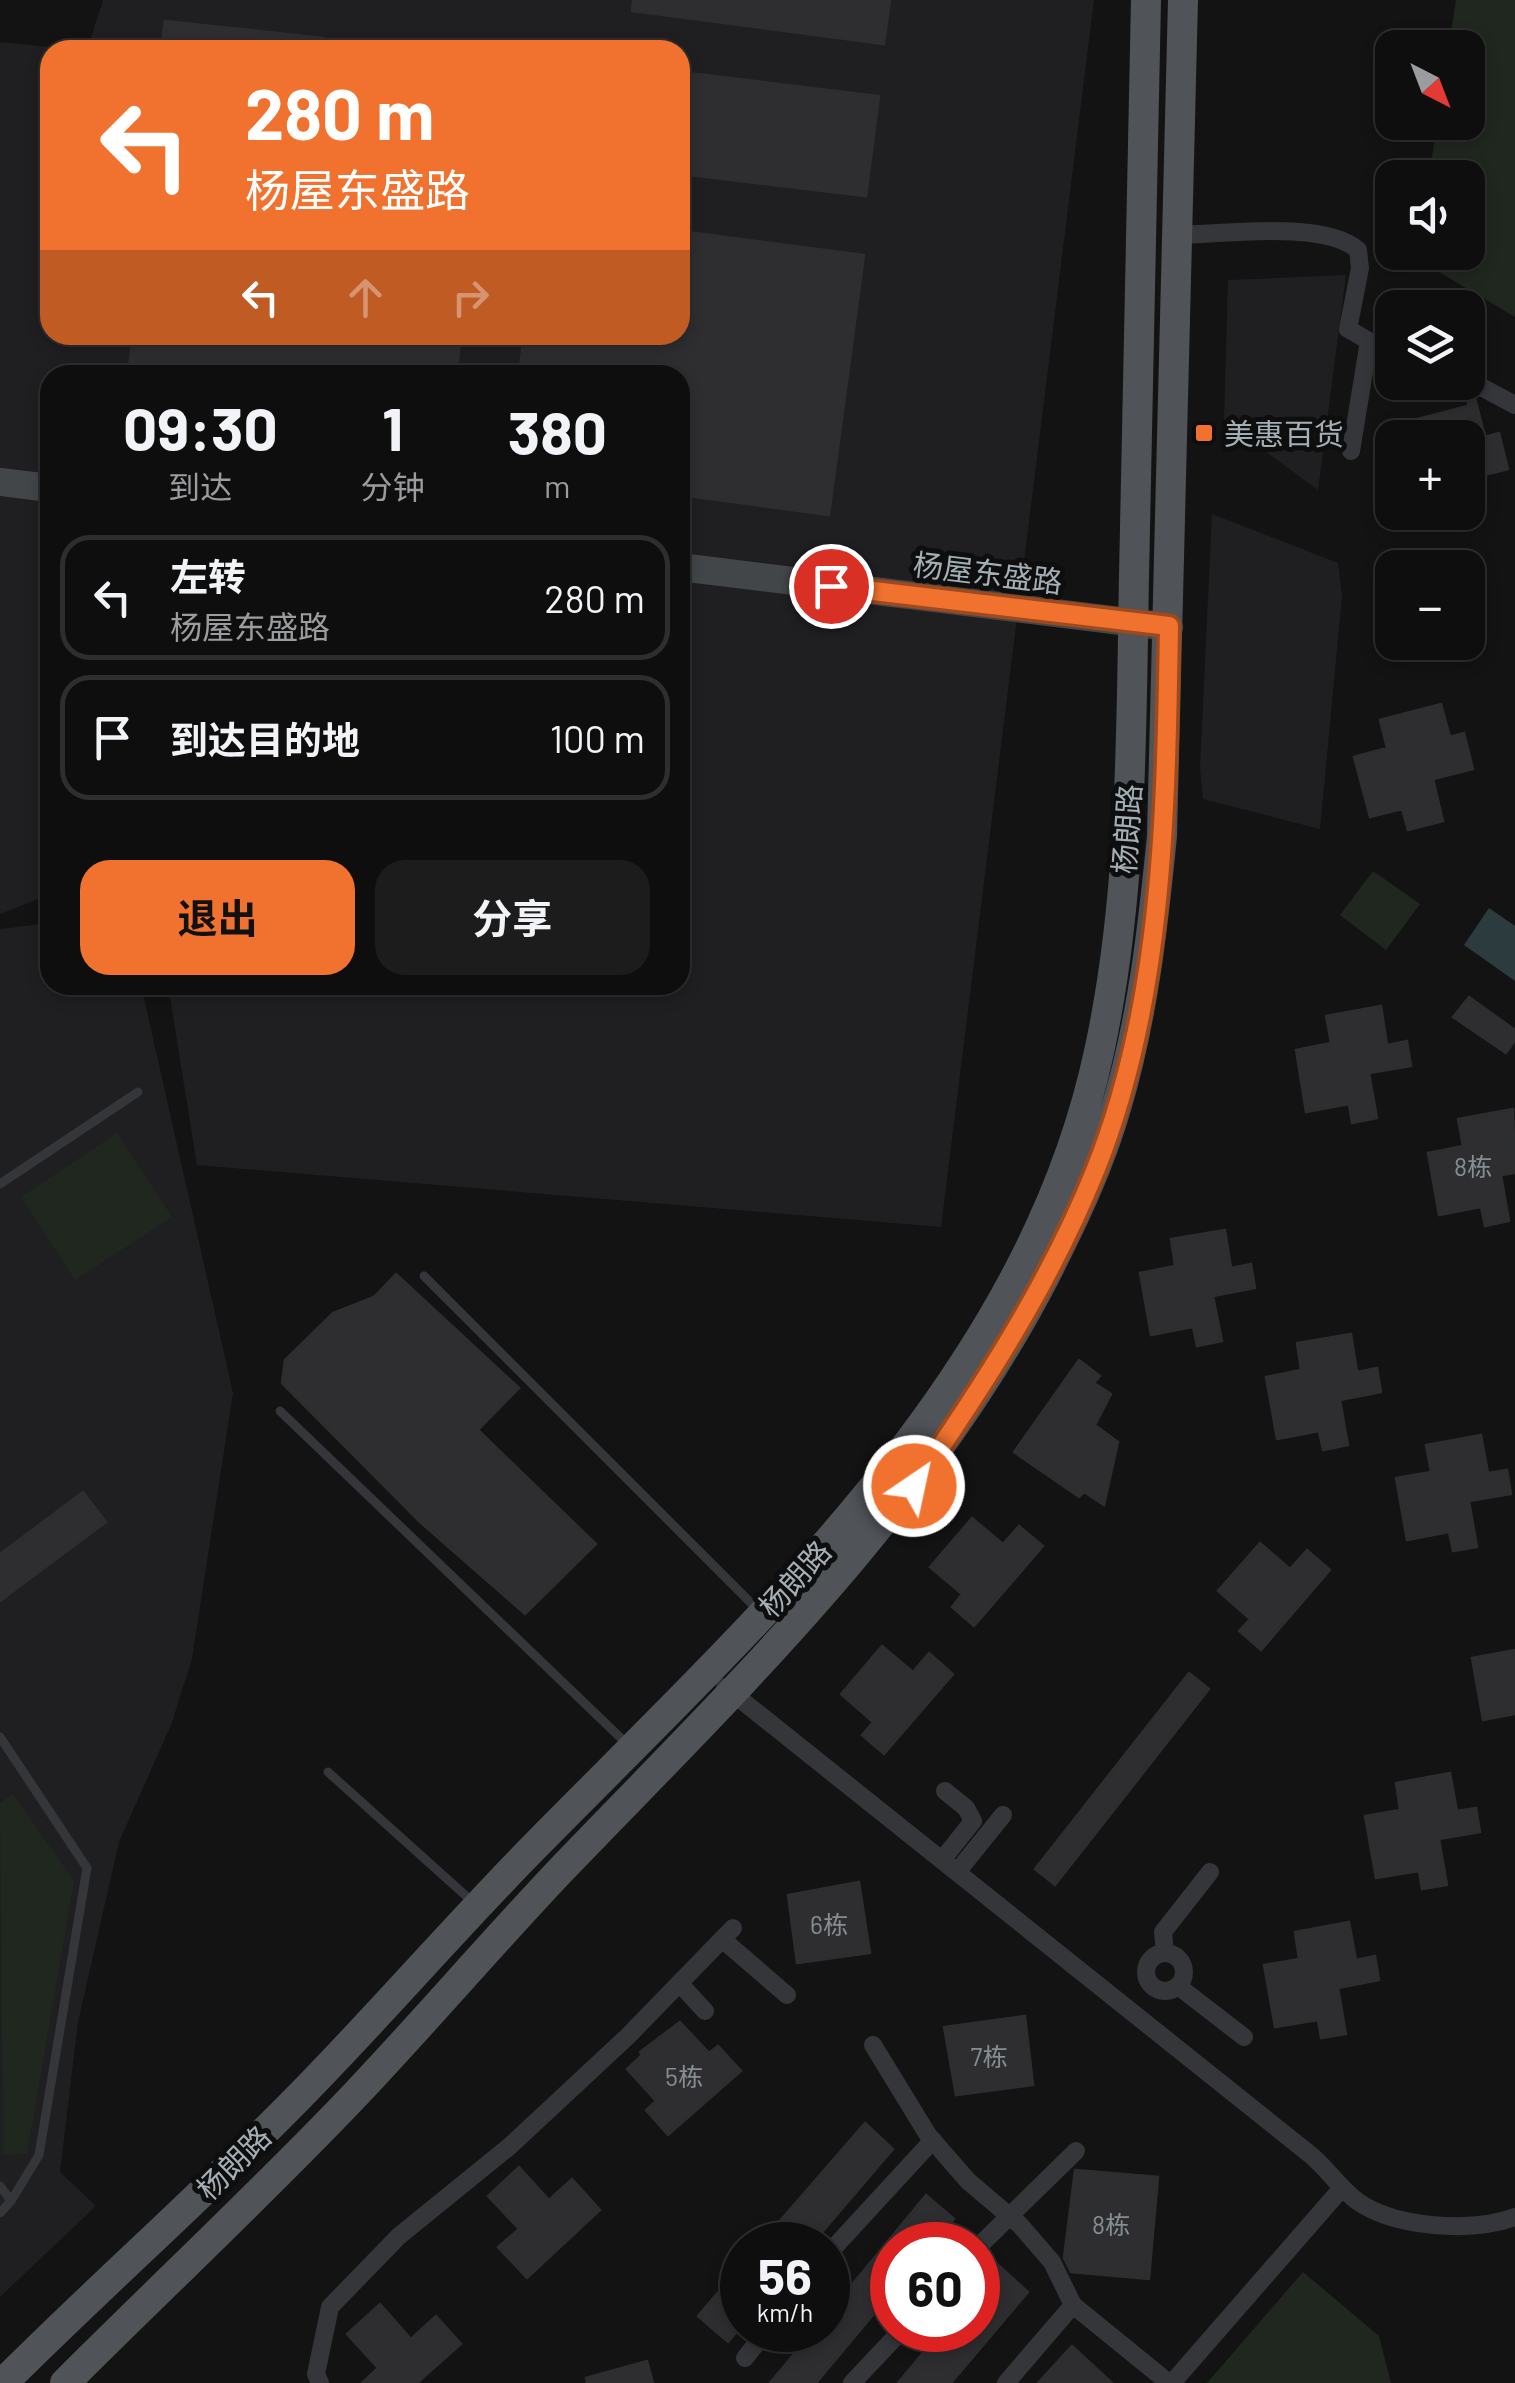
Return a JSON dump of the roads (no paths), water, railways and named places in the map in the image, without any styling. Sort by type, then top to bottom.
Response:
[{"type":"main road","name":"杨朗路","points":[[3,2383],[294,2102],[477,1906],[762,1614],[894,1459],[978,1338],[1043,1218],[1078,1127],[1099,1053],[1129,818],[1146,0]]},
{"type":"main road","name":"杨朗路","points":[[64,2383],[352,2098],[511,1923],[794,1630],[914,1486],[1018,1327],[1095,1171],[1133,1048],[1149,962],[1162,836],[1183,0]]},
{"type":"street","points":[[1178,235],[1266,232],[1346,239],[1358,250],[1360,268],[1348,329],[1375,342]]},
{"type":"street","points":[[1351,451],[1370,341]]},
{"type":"street","points":[[1485,389],[1515,405]]},
{"type":"street","points":[[0,482],[40,487]]},
{"type":"street","name":"杨屋东盛路","points":[[690,568],[1169,626]]},
{"type":"street","points":[[707,1672],[1312,2156],[1342,2188],[1374,2211],[1416,2225],[1500,2222],[1515,2216]]},
{"type":"street","points":[[945,1791],[966,1808],[973,1820],[949,1866]]},
{"type":"street","points":[[949,1866],[1003,1815]]},
{"type":"street","points":[[1165,1954],[1163,1932],[1210,1872]]},
{"type":"street","points":[[320,2383],[316,2374],[330,2308],[399,2236],[510,2146],[681,1985],[728,1934],[787,1995]]},
{"type":"street","points":[[1165,1954],[1182,1963],[1184,1976],[1178,1986],[1166,1992],[1154,1988],[1147,1978],[1148,1966],[1165,1954]]},
{"type":"street","points":[[681,1985],[705,2010]]},
{"type":"street","points":[[1178,1986],[1244,2037]]},
{"type":"street","points":[[1135,2014],[1154,1988]]},
{"type":"street","points":[[873,2044],[933,2140],[968,2181],[1011,2217],[1052,2262],[1073,2305],[1170,2383],[1342,2188]]},
{"type":"street","points":[[850,2230],[933,2140]]},
{"type":"street","points":[[1000,2227],[1076,2151]]},
{"type":"street","points":[[1006,2383],[1073,2305]]},
{"type":"street","points":[[745,2358],[750,2352]]},
{"type":"street","points":[[852,2383],[881,2352]]},
{"type":"lane","points":[[0,1184],[138,1092]]},
{"type":"lane","points":[[424,1276],[762,1614]]},
{"type":"lane","points":[[280,1411],[632,1748]]},
{"type":"lane","points":[[0,1737],[87,1868],[39,2155],[0,2213]]},
{"type":"lane","points":[[328,1772],[477,1906]]},
{"type":"lane","points":[[0,2186],[11,2201]]},
{"type":"place","name":"美惠百货","points":[[1204,433]]}]
